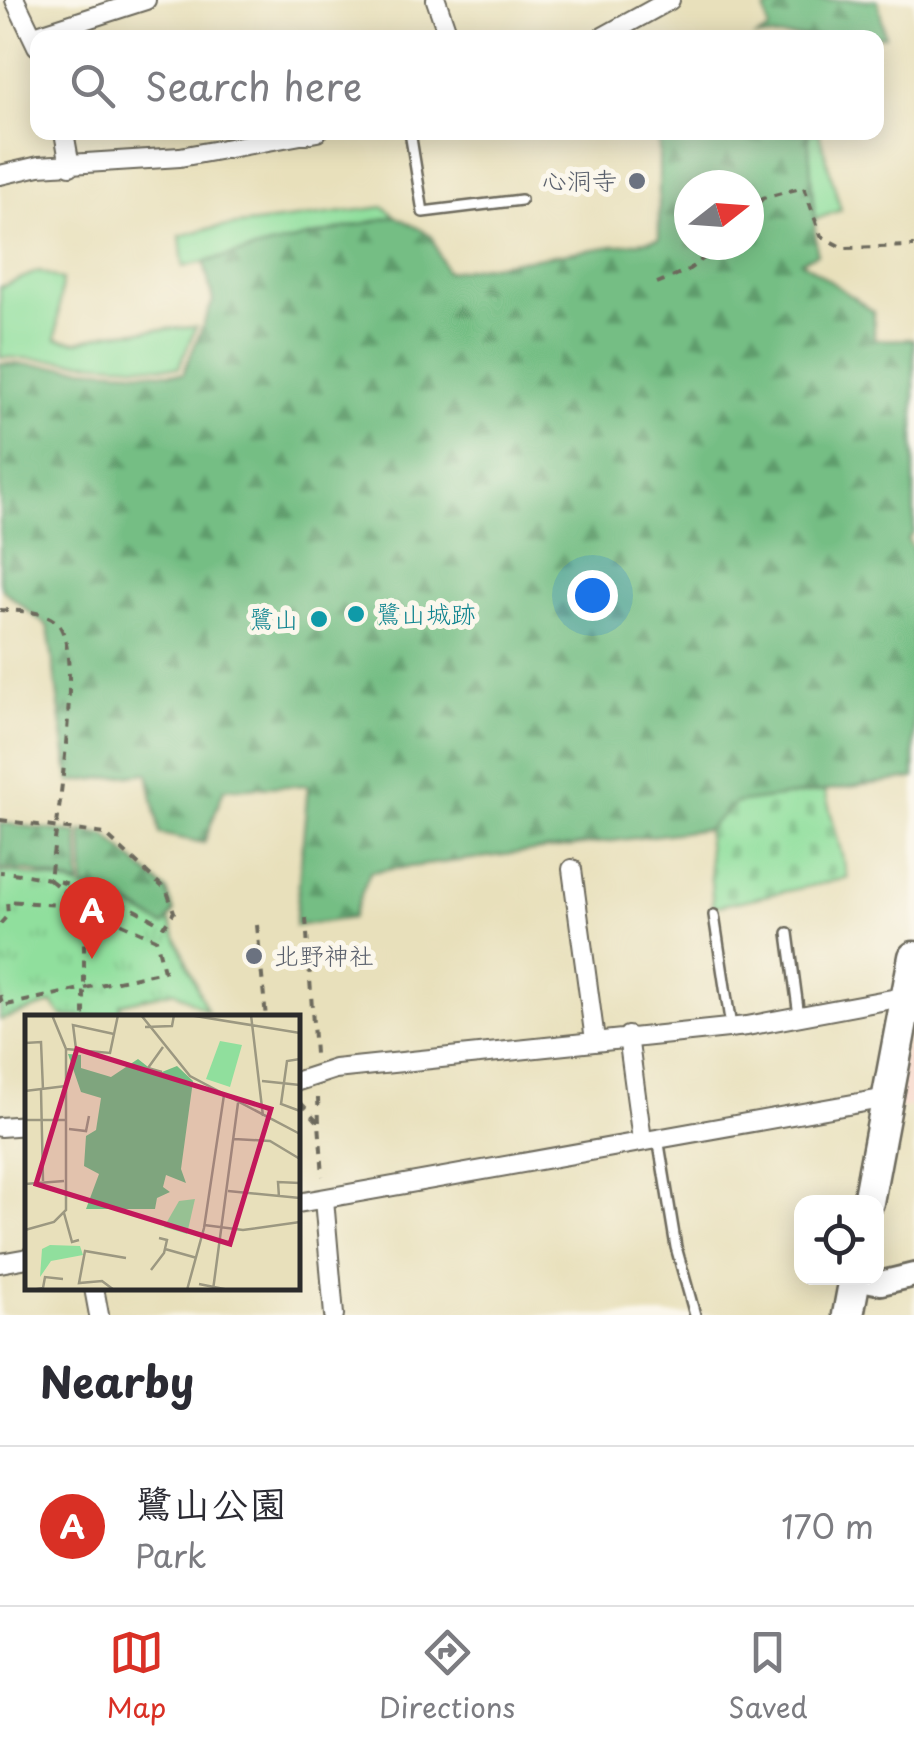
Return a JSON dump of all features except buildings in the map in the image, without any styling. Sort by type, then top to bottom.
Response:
[{"type":"main road","points":[[869,1195],[914,957]]},
{"type":"main road","points":[[848,1315],[854,1285]]},
{"type":"street","points":[[15,0],[30,30]]},
{"type":"street","points":[[66,30],[146,0]]},
{"type":"street","points":[[436,0],[445,30]]},
{"type":"street","points":[[615,30],[668,1]]},
{"type":"street","points":[[65,140],[70,166]]},
{"type":"street","points":[[0,176],[40,166],[180,156],[271,140]]},
{"type":"street","points":[[572,870],[594,1040]]},
{"type":"street","points":[[300,1080],[316,1073],[731,1027],[908,996]]},
{"type":"street","points":[[628,1036],[650,1139]]},
{"type":"street","points":[[300,1203],[887,1098]]},
{"type":"street","points":[[0,1126],[25,1125]]},
{"type":"street","points":[[324,1199],[334,1315]]},
{"type":"street","points":[[0,1263],[25,1259]]},
{"type":"street","points":[[884,1282],[914,1275]]},
{"type":"street","points":[[94,1290],[98,1315]]},
{"type":"lane","points":[[411,140],[423,212],[521,200]]},
{"type":"lane","points":[[714,914],[731,1027]]},
{"type":"lane","points":[[788,932],[799,1016]]},
{"type":"lane","points":[[650,1139],[695,1315]]},
{"type":"path","points":[[764,198],[804,187],[821,236],[843,248],[914,246]]},
{"type":"path","points":[[657,284],[701,260]]},
{"type":"path","points":[[0,610],[52,618],[61,628],[69,651],[68,717],[50,880]]},
{"type":"path","points":[[0,820],[105,834],[166,892],[174,912],[164,926],[122,900],[50,880],[0,872]]},
{"type":"path","points":[[0,994],[2,1006],[164,971],[156,939],[84,907],[50,880]]},
{"type":"path","points":[[0,924],[8,915],[7,900],[84,907]]},
{"type":"path","points":[[84,907],[84,1015]]},
{"type":"path","points":[[306,918],[324,1199]]},
{"type":"path","points":[[257,925],[266,1015]]},
{"type":"path","points":[[300,1102],[319,1124]]},
{"type":"shaded area","points":[[914,1003],[914,1106],[892,1109]]},
{"type":"green space","points":[[783,0],[878,0],[884,30],[769,30],[765,10]]},
{"type":"green space","points":[[659,140],[809,140],[817,254],[801,261],[874,312],[874,340],[914,339],[914,532],[908,540],[914,551],[914,778],[736,803],[707,829],[370,872],[352,918],[295,926],[308,785],[224,789],[204,843],[160,834],[148,773],[70,782],[48,627],[2,589],[0,581],[0,363],[183,374],[213,301],[204,262],[395,216],[431,235],[446,272],[659,239]]},
{"type":"green space","points":[[808,140],[821,140],[841,210],[814,220]]},
{"type":"green space","points":[[384,207],[395,216],[183,267],[180,236],[206,229]]},
{"type":"green space","points":[[39,271],[62,280],[56,339],[78,342],[110,333],[196,327],[179,368],[0,357],[0,287]]},
{"type":"green space","points":[[825,791],[848,878],[713,907],[707,829],[736,803]]},
{"type":"green space","points":[[0,823],[78,833],[80,885],[31,871],[0,869]]},
{"type":"green space","points":[[82,831],[105,835],[167,891],[174,912],[164,926],[123,900],[84,888]]},
{"type":"green space","points":[[0,872],[64,882],[125,905],[164,926],[169,920],[207,1011],[174,991],[120,1004],[121,1015],[61,1015],[53,1003],[0,1020]]},
{"type":"place","name":"心洞寺","points":[[637,181]]},
{"type":"place","name":"鷺山城跡","points":[[356,614]]},
{"type":"place","name":"鷺山","points":[[319,619]]},
{"type":"place","name":"北野神社","points":[[254,956]]},
{"type":"place","name":"鷺山公園","points":[[92,959]]}]
